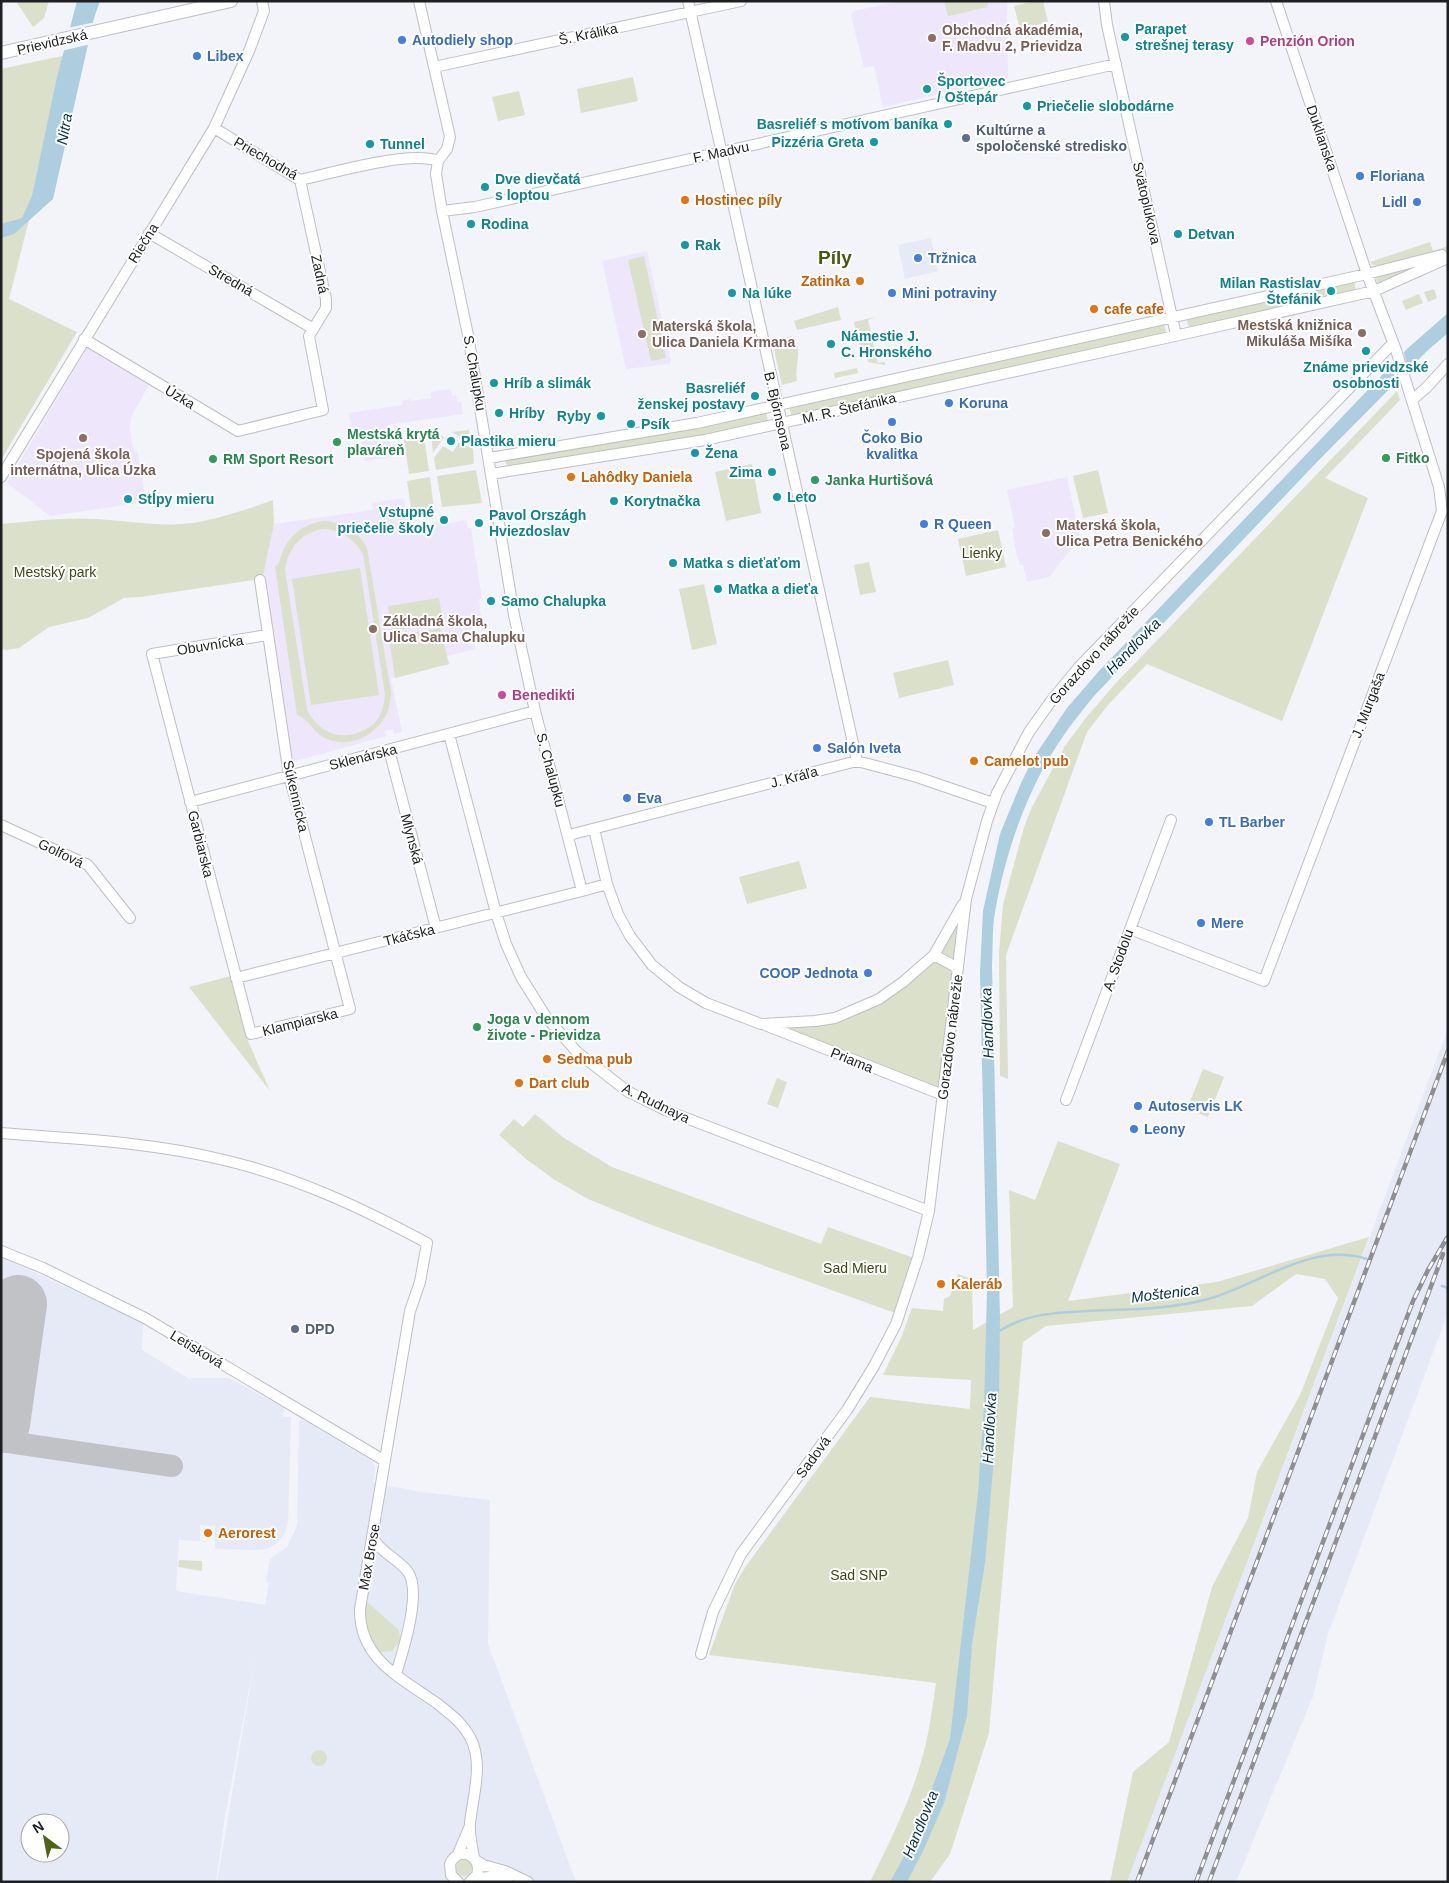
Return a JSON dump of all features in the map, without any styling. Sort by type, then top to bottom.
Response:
[{"type":"street","name":"Prievidzská","points":[[1,54],[231,1]]},
{"type":"street","name":"Riečna","points":[[1,477],[214,128],[264,11],[262,1]]},
{"type":"street","name":"S. Chalupku","points":[[419,1],[450,137],[447,149],[438,161],[436,174],[468,336],[514,615],[536,712],[582,891]]},
{"type":"street","name":"B. Bjőrnsona","points":[[688,1],[720,152],[857,761]]},
{"type":"street","name":"Š. Králika","points":[[434,68],[741,1]]},
{"type":"street","name":"Svätoplukova","points":[[1104,1],[1116,64],[1172,317]]},
{"type":"street","name":"Duklianska","points":[[1276,1],[1367,274]]},
{"type":"street","name":"F. Madvu","points":[[442,211],[475,207],[1116,64]]},
{"type":"street","name":"Priechodná","points":[[214,128],[300,180],[384,162],[419,157],[428,157],[438,161]]},
{"type":"street","name":"Zadná","points":[[300,180],[326,299],[326,308],[312,328]]},
{"type":"street","name":"Stredná","points":[[149,232],[312,328]]},
{"type":"street","name":"M. R. Štefánika","points":[[489,458],[697,423],[1367,274],[1448,254]]},
{"type":"street","name":"M. R. Štefánika","points":[[491,474],[700,441],[1374,291],[1448,258]]},
{"type":"street","points":[[1367,274],[1374,291]]},
{"type":"street","name":"J. Murgaša","points":[[1130,929],[1264,981],[1442,511],[1439,487],[1412,400],[1374,291]]},
{"type":"street","points":[[1172,317],[1176,335]]},
{"type":"street","name":"Úzka","points":[[84,339],[238,431],[323,410],[309,336],[312,328]]},
{"type":"street","name":"Gorazdovo nábrežie","points":[[918,1257],[929,1212],[966,899],[993,803],[1029,732],[1068,681],[1394,346]]},
{"type":"street","points":[[1412,400],[1448,364]]},
{"type":"street","name":"Súkennícka","points":[[260,580],[289,775],[350,1009]]},
{"type":"street","name":"Obuvnícka","points":[[152,654],[267,635]]},
{"type":"street","name":"Garbiarska","points":[[152,654],[251,1034]]},
{"type":"street","name":"Sklenárska","points":[[190,802],[536,712]]},
{"type":"street","name":"A. Rudnaya","points":[[449,734],[506,944],[521,977],[546,1017],[577,1052],[627,1091],[686,1119],[929,1212]]},
{"type":"street","name":"Mlynská","points":[[389,750],[436,928]]},
{"type":"street","points":[[857,761],[993,803]]},
{"type":"street","name":"J. Kráľa","points":[[594,829],[857,761]]},
{"type":"street","name":"A. Stodolu","points":[[1066,1100],[1171,820]]},
{"type":"street","name":"Golfová","points":[[1,825],[88,865],[130,918]]},
{"type":"street","points":[[569,835],[594,829],[608,884],[582,891]]},
{"type":"street","name":"Priama","points":[[608,884],[625,928],[652,965],[679,988],[706,1003],[943,1095]]},
{"type":"street","name":"Tkáčska","points":[[236,978],[582,891]]},
{"type":"street","points":[[761,1024],[835,1018],[879,999],[934,956],[966,899]]},
{"type":"street","points":[[934,956],[958,968]]},
{"type":"street","name":"Klampiarska","points":[[251,1034],[350,1009]]},
{"type":"street","name":"Max Brose","points":[[1,1133],[113,1142],[170,1149],[224,1160],[265,1171],[333,1196],[376,1215],[427,1243],[420,1282],[410,1311],[360,1609],[360,1621],[366,1644],[375,1656],[462,1724],[470,1737],[476,1753],[477,1772],[470,1825],[458,1854],[452,1859],[449,1867],[456,1881]]},
{"type":"street","name":"Letisková","points":[[1,1251],[43,1268],[145,1318],[385,1461]]},
{"type":"street","name":"Sadová","points":[[701,1654],[713,1612],[741,1554],[812,1460],[847,1410],[874,1366],[896,1324],[918,1257]]},
{"type":"street","points":[[372,1537],[381,1548],[406,1570],[412,1579],[414,1589],[406,1642],[396,1674]]},
{"type":"street","name":"Max Brose","points":[[470,1825],[478,1869],[472,1880]]},
{"type":"street","points":[[458,1854],[466,1854],[483,1865],[528,1882]]},
{"type":"street","points":[[472,1880],[489,1877],[517,1877]]},
{"type":"shaded area","name":"Obchodná akadémia, F. Madvu 2, Prievidza","points":[[899,1],[1007,1],[1008,78],[883,107],[874,66],[864,68],[851,15],[854,11]]},
{"type":"shaded area","name":"Tržnica","points":[[931,238],[938,271],[905,279],[898,245]]},
{"type":"shaded area","name":"Materská škola, Ulica Daniela Krmana","points":[[647,251],[671,361],[669,364],[626,369],[602,261]]},
{"type":"shaded area","name":"Spojená škola internátna, Ulica Úzka","points":[[87,348],[149,385],[132,415],[130,428],[133,448],[138,454],[146,502],[50,516],[7,483]]},
{"type":"shaded area","points":[[451,389],[452,396],[456,395],[457,402],[461,402],[463,414],[387,425],[392,457],[365,461],[360,431],[352,432],[349,413],[403,405],[402,401],[431,398],[431,392]]},
{"type":"shaded area","name":"Materská škola, Ulica Petra Benického","points":[[1067,477],[1080,538],[1049,577],[1027,582],[1023,565],[1020,565],[1015,547],[1012,528],[1015,527],[1007,490]]},
{"type":"shaded area","name":"Základná škola, Ulica Sama Chalupku","points":[[404,498],[409,530],[433,526],[433,522],[448,520],[448,523],[467,520],[468,528],[471,528],[482,598],[479,599],[481,619],[472,620],[475,649],[447,656],[449,664],[391,679],[402,732],[394,734],[393,729],[385,731],[386,736],[292,762],[263,576],[274,524],[373,510],[372,503]]},
{"type":"shaded area","points":[[1448,1029],[1448,1312],[1328,1634],[1313,1696],[1236,1882],[1127,1882]]},
{"type":"shaded area","points":[[1,1257],[143,1323],[142,1350],[191,1380],[191,1378],[229,1378],[284,1408],[283,1417],[291,1417],[288,1523],[284,1534],[277,1543],[267,1549],[215,1549],[215,1526],[200,1525],[200,1541],[179,1540],[176,1591],[265,1605],[269,1583],[266,1581],[270,1559],[287,1547],[297,1526],[299,1421],[302,1419],[372,1461],[375,1467],[374,1483],[421,1492],[490,1500],[488,1644],[576,1882],[217,1882],[256,1653],[225,1816],[216,1882],[1,1882]]},
{"type":"green space","points":[[20,1],[49,1],[44,18],[33,27],[17,3]]},
{"type":"green space","points":[[944,1],[987,1],[988,7],[948,16]]},
{"type":"green space","points":[[1034,1],[1043,1],[1048,22],[1020,29],[1014,6]]},
{"type":"green space","points":[[71,54],[9,299],[77,332],[1,460],[1,69]]},
{"type":"green space","points":[[633,77],[638,101],[581,113],[577,89]]},
{"type":"green space","points":[[519,91],[525,115],[498,121],[492,97]]},
{"type":"green space","points":[[1430,242],[1433,251],[1448,246],[1448,249],[1382,266],[1373,265],[1370,262]]},
{"type":"green space","points":[[644,256],[666,358],[651,361],[628,260]]},
{"type":"green space","points":[[1428,262],[1380,284],[1376,280],[1380,275]]},
{"type":"green space","points":[[1354,281],[1356,291],[1189,328],[1186,318]]},
{"type":"green space","points":[[1434,289],[1437,298],[1428,302],[1424,292]]},
{"type":"green space","points":[[1419,294],[1423,303],[1406,310],[1402,301]]},
{"type":"green space","points":[[838,307],[841,320],[797,330],[794,321]]},
{"type":"green space","points":[[875,317],[868,320],[873,341],[880,341],[873,343],[878,363],[885,362],[885,365],[868,362],[866,352],[861,353],[854,322]]},
{"type":"green space","points":[[1164,323],[1166,333],[792,417],[789,407]]},
{"type":"green space","points":[[792,336],[796,341],[798,352],[797,381],[782,385],[772,340]]},
{"type":"green space","points":[[857,368],[858,373],[835,378],[834,373]]},
{"type":"green space","points":[[1397,391],[1400,400],[1325,478],[1368,498],[1282,721],[1147,664],[1108,705],[1087,732],[1006,955],[1008,1079],[1000,1076],[999,953],[1003,905],[1024,827],[1032,807],[1065,746],[1115,684]]},
{"type":"green space","points":[[766,412],[768,422],[703,436],[507,466],[505,459]]},
{"type":"green space","points":[[469,430],[472,445],[452,432]]},
{"type":"green space","points":[[439,434],[444,437],[433,453],[431,436]]},
{"type":"green space","points":[[424,437],[429,471],[409,474],[404,440]]},
{"type":"green space","points":[[459,442],[473,449],[473,464],[436,470],[434,458],[443,446],[453,452]]},
{"type":"green space","points":[[752,464],[761,513],[726,521],[715,472]]},
{"type":"green space","points":[[476,470],[482,503],[442,507],[437,476]]},
{"type":"green space","points":[[1098,470],[1108,513],[1083,518],[1073,476]]},
{"type":"green space","points":[[430,477],[434,510],[412,514],[407,481]]},
{"type":"green space","name":"Mestský park","points":[[273,500],[274,524],[263,576],[254,580],[124,598],[88,618],[49,627],[19,648],[1,649],[1,524],[97,519],[186,524],[246,510]]},
{"type":"green space","points":[[325,521],[350,529],[360,537],[367,548],[391,692],[390,704],[381,723],[367,735],[350,742],[332,741],[323,737],[303,718],[297,715],[275,567],[279,563],[285,547],[293,535],[304,527]],"holes":[[[317,530],[331,530],[347,537],[356,544],[363,554],[385,694],[382,711],[374,723],[362,731],[345,735],[337,735],[323,729],[307,710],[285,570],[289,555],[303,537]]]},
{"type":"green space","name":"Lienky","points":[[998,530],[1006,567],[966,576],[958,539]]},
{"type":"green space","points":[[869,562],[876,592],[860,595],[854,565]]},
{"type":"green space","points":[[360,568],[379,695],[311,705],[292,579]]},
{"type":"green space","points":[[704,584],[717,644],[692,650],[679,589]]},
{"type":"green space","points":[[439,598],[443,623],[392,631],[388,606]]},
{"type":"green space","points":[[440,628],[449,664],[395,678],[389,637]]},
{"type":"green space","points":[[948,660],[954,685],[899,698],[893,673]]},
{"type":"green space","points":[[799,861],[807,888],[747,904],[739,877]]},
{"type":"green space","points":[[967,898],[943,1095],[769,1025],[854,1010],[934,956]]},
{"type":"green space","points":[[231,976],[248,1041],[270,1091],[189,987]]},
{"type":"green space","points":[[1203,1069],[1224,1077],[1208,1117],[1187,1109]]},
{"type":"green space","points":[[777,1078],[787,1082],[778,1108],[767,1104]]},
{"type":"green space","name":"Sad Mieru","points":[[535,1114],[564,1138],[612,1167],[821,1244],[828,1227],[914,1258],[895,1313],[649,1224],[588,1199],[555,1180],[526,1159],[499,1135],[514,1119],[523,1127]]},
{"type":"green space","name":"Sad SNP","points":[[1058,1141],[1120,1164],[1068,1301],[1217,1282],[1369,1237],[1127,1882],[1110,1882],[1133,1772],[1169,1742],[1212,1587],[1248,1518],[1257,1472],[1300,1395],[1338,1298],[1325,1279],[1296,1274],[1252,1306],[1046,1326],[1023,1342],[989,1733],[950,1854],[930,1882],[870,1882],[898,1823],[916,1778],[926,1742],[936,1683],[709,1655],[735,1584],[746,1566],[870,1397],[970,1409],[971,1380],[883,1375],[901,1338],[912,1308],[943,1311],[944,1299],[950,1296],[958,1274],[972,1279],[973,1330],[1013,1307],[1009,1190],[1035,1200]]},
{"type":"green space","points":[[179,1560],[202,1561],[202,1571],[178,1567]]},
{"type":"green space","points":[[366,1601],[399,1630],[400,1641],[392,1651],[380,1652],[371,1641],[366,1622]]},
{"type":"green space","points":[[319,1750],[327,1758],[319,1766],[311,1758]]},
{"type":"green space","points":[[461,1860],[467,1860],[472,1865],[470,1874],[461,1876],[456,1871],[456,1865]]},
{"type":"water","name":"Nitra","points":[[77,1],[100,1],[94,18],[53,199],[14,234],[1,238],[1,224],[22,218],[32,196],[57,77]]},
{"type":"water","name":"Handlovka","points":[[1448,313],[1448,333],[1428,350],[1317,462],[1094,696],[1071,725],[1051,755],[1020,819],[1005,865],[993,931],[992,965],[1000,1318],[999,1399],[985,1563],[972,1644],[967,1716],[944,1803],[924,1849],[907,1882],[890,1882],[914,1838],[950,1739],[978,1493],[984,1407],[987,1291],[980,972],[983,911],[1000,834],[1034,757],[1067,708],[1099,671],[1408,348]]},
{"type":"pier","points":[[96,22],[91,44],[61,51],[67,28]]},
{"type":"pier","points":[[1403,350],[1409,372],[1397,385],[1390,363]]},
{"type":"waterway","name":"Moštenica","points":[[999,1331],[1031,1317],[1052,1313],[1148,1308],[1193,1303],[1227,1293],[1286,1267],[1326,1256],[1346,1255],[1367,1259]]},
{"type":"waterway","name":"Moštenica","points":[[1442,1286],[1448,1288]]},
{"type":"taxiway","points":[[1,1441],[172,1466]]},
{"type":"runway","points":[[1,1424],[18,1304]]},
{"type":"railway","points":[[1137,1882],[1448,1051]]},
{"type":"railway","points":[[1196,1882],[1413,1301],[1428,1270],[1447,1238]]},
{"type":"railway","points":[[1209,1882],[1443,1254]]},
{"type":"place","name":"Parapet strešnej terasy","points":[[1125,37]]},
{"type":"place","name":"Obchodná akadémia, F. Madvu 2, Prievidza","points":[[932,38]]},
{"type":"place","name":"Autodiely shop","points":[[402,40]]},
{"type":"place","name":"Penzión Orion","points":[[1250,41]]},
{"type":"place","name":"Libex","points":[[197,56]]},
{"type":"place","name":"Športovec / Oštepár","points":[[927,89]]},
{"type":"place","name":"Priečelie slobodárne","points":[[1027,106]]},
{"type":"place","name":"Basreliéf s motívom baníka","points":[[948,124]]},
{"type":"place","name":"Kultúrne a spoločenské stredisko","points":[[966,138]]},
{"type":"place","name":"Pizzéria Greta","points":[[874,142]]},
{"type":"place","name":"Tunnel","points":[[370,144]]},
{"type":"place","name":"Floriana","points":[[1360,176]]},
{"type":"place","name":"Dve dievčatá s loptou","points":[[485,187]]},
{"type":"place","name":"Hostinec píly","points":[[685,200]]},
{"type":"place","name":"Lidl","points":[[1417,202]]},
{"type":"place","name":"Rodina","points":[[471,224]]},
{"type":"place","name":"Detvan","points":[[1178,234]]},
{"type":"place","name":"Rak","points":[[685,245]]},
{"type":"place","name":"Tržnica","points":[[918,258]]},
{"type":"place","name":"Zatinka","points":[[860,281]]},
{"type":"place","name":"Milan Rastislav Štefánik","points":[[1331,291]]},
{"type":"place","name":"Na lúke","points":[[732,293]]},
{"type":"place","name":"Mini potraviny","points":[[892,293]]},
{"type":"place","name":"cafe cafe","points":[[1094,309]]},
{"type":"place","name":"Mestská knižnica Mikuláša Mišíka","points":[[1362,333]]},
{"type":"place","name":"Materská škola, Ulica Daniela Krmana","points":[[642,334]]},
{"type":"place","name":"Námestie J. C. Hronského","points":[[831,344]]},
{"type":"place","name":"Známe prievidzské osobnosti","points":[[1366,351]]},
{"type":"place","name":"Hríb a slimák","points":[[494,383]]},
{"type":"place","name":"Basreliéf ženskej postavy","points":[[755,396]]},
{"type":"place","name":"Koruna","points":[[949,403]]},
{"type":"place","name":"Hríby","points":[[499,413]]},
{"type":"place","name":"Ryby","points":[[601,416]]},
{"type":"place","name":"Čoko Bio kvalitka","points":[[892,422]]},
{"type":"place","name":"Psík","points":[[631,424]]},
{"type":"place","name":"Spojená škola internátna, Ulica Úzka","points":[[83,438]]},
{"type":"place","name":"Plastika mieru","points":[[451,441]]},
{"type":"place","name":"Mestská krytá plaváreň","points":[[337,442]]},
{"type":"place","name":"Žena","points":[[695,453]]},
{"type":"place","name":"Fitko","points":[[1386,458]]},
{"type":"place","name":"RM Sport Resort","points":[[213,459]]},
{"type":"place","name":"Zima","points":[[772,472]]},
{"type":"place","name":"Lahôdky Daniela","points":[[571,477]]},
{"type":"place","name":"Janka Hurtišová","points":[[815,480]]},
{"type":"place","name":"Leto","points":[[777,497]]},
{"type":"place","name":"Stĺpy mieru","points":[[128,499]]},
{"type":"place","name":"Korytnačka","points":[[614,501]]},
{"type":"place","name":"Vstupné priečelie školy","points":[[444,520]]},
{"type":"place","name":"Pavol Országh Hviezdoslav","points":[[479,523]]},
{"type":"place","name":"R Queen","points":[[924,524]]},
{"type":"place","name":"Materská škola, Ulica Petra Benického","points":[[1046,533]]},
{"type":"place","name":"Matka s dieťaťom","points":[[673,563]]},
{"type":"place","name":"Matka a dieťa","points":[[718,589]]},
{"type":"place","name":"Samo Chalupka","points":[[491,601]]},
{"type":"place","name":"Základná škola, Ulica Sama Chalupku","points":[[373,629]]},
{"type":"place","name":"Benedikti","points":[[502,695]]},
{"type":"place","name":"Salón Iveta","points":[[817,748]]},
{"type":"place","name":"Camelot pub","points":[[974,761]]},
{"type":"place","name":"Eva","points":[[627,798]]},
{"type":"place","name":"TL Barber","points":[[1209,822]]},
{"type":"place","name":"Mere","points":[[1201,923]]},
{"type":"place","name":"COOP Jednota","points":[[868,973]]},
{"type":"place","name":"Joga v dennom živote - Prievidza","points":[[477,1027]]},
{"type":"place","name":"Sedma pub","points":[[547,1059]]},
{"type":"place","name":"Dart club","points":[[519,1083]]},
{"type":"place","name":"Autoservis LK","points":[[1138,1106]]},
{"type":"place","name":"Leony","points":[[1134,1129]]},
{"type":"place","name":"Kaleráb","points":[[941,1284]]},
{"type":"place","name":"DPD","points":[[295,1329]]},
{"type":"place","name":"Aerorest","points":[[208,1533]]},
{"type":"district","name":"Píly","points":[[835,257]]}]
